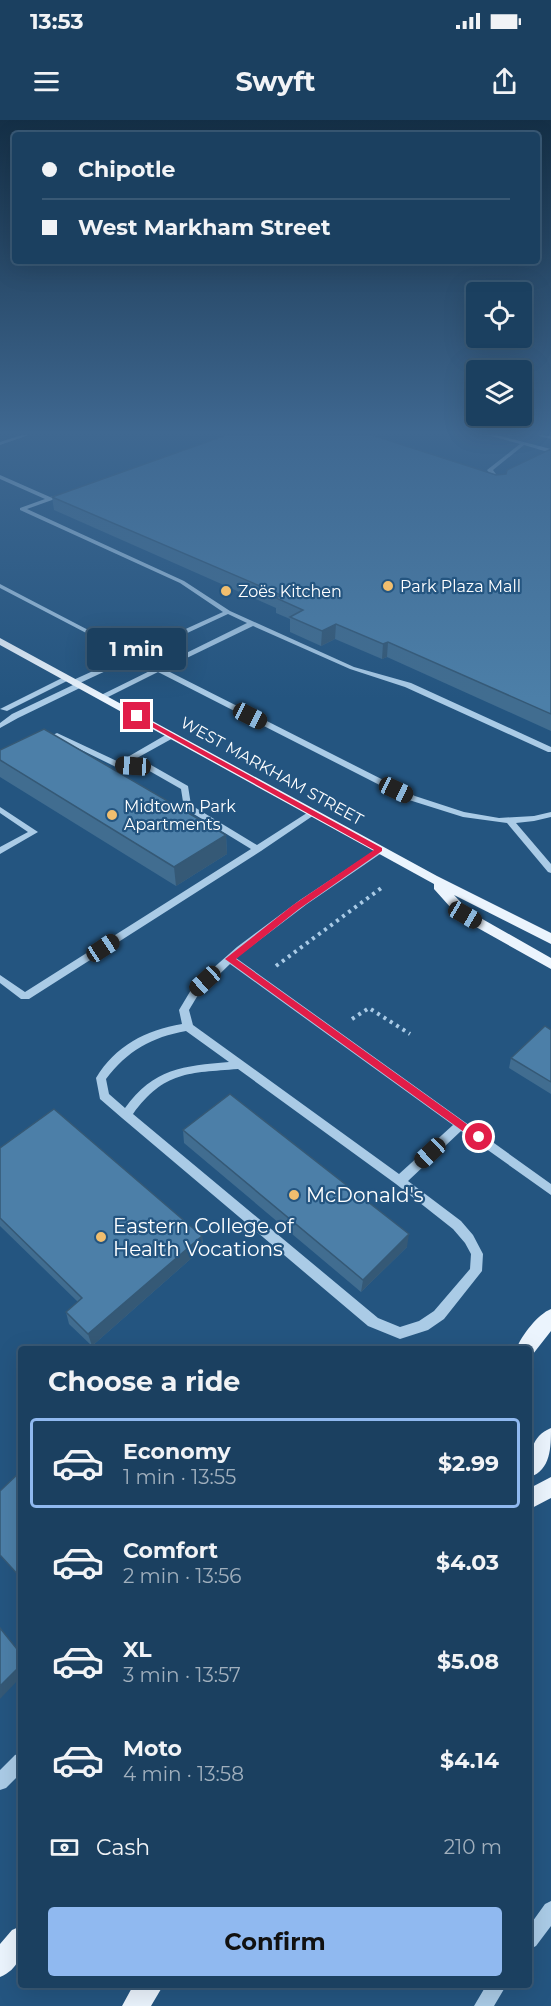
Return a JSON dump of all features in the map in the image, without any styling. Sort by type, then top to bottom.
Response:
[{"type":"main road","name":"WEST MARKHAM STREET","points":[[0,641],[432,879],[551,939]]},
{"type":"main road","name":"WEST MARKHAM STREET","points":[[432,879],[465,915],[551,964]]},
{"type":"main road","points":[[537,957],[551,970]]},
{"type":"main road","points":[[528,1346],[551,1317]]},
{"type":"main road","points":[[532,1464],[551,1438]]},
{"type":"main road","points":[[532,1498],[551,1487]]},
{"type":"main road","points":[[0,1964],[18,1943]]},
{"type":"main road","points":[[135,2006],[148,1988]]},
{"type":"street","points":[[53,523],[182,582],[228,612],[352,668],[408,685],[551,750]]},
{"type":"street","points":[[0,586],[92,634]]},
{"type":"street","points":[[2,708],[74,682],[228,612]]},
{"type":"street","points":[[101,697],[253,623]]},
{"type":"street","points":[[158,669],[412,798],[455,812],[510,821],[530,820],[551,814]]},
{"type":"street","points":[[0,726],[74,682]]},
{"type":"street","points":[[2,708],[15,716]]},
{"type":"street","points":[[29,748],[57,735],[119,765],[148,767],[185,788],[187,806],[258,849]]},
{"type":"street","points":[[119,765],[172,735]]},
{"type":"street","points":[[0,809],[34,832],[0,851]]},
{"type":"street","points":[[0,978],[25,997],[313,813]]},
{"type":"street","points":[[510,821],[551,870]]},
{"type":"street","points":[[188,1027],[164,1030],[142,1039],[114,1059],[101,1078],[104,1096],[374,1322],[400,1333],[423,1326],[439,1315],[476,1271],[477,1254],[469,1239],[457,1225],[400,1181],[188,1027],[184,1010],[193,992],[230,959],[296,907],[380,850]]},
{"type":"street","points":[[230,959],[551,1190]]},
{"type":"street","points":[[126,1115],[147,1088],[162,1079],[196,1070],[241,1065]]},
{"type":"street","points":[[400,1181],[460,1124]]},
{"type":"street","points":[[0,1782],[18,1764]]},
{"type":"street","points":[[532,1937],[551,1910]]},
{"type":"street","points":[[483,2006],[495,1988]]},
{"type":"path","points":[[275,967],[384,886]]},
{"type":"path","points":[[345,1014],[352,1019],[369,1008],[410,1034]]},
{"type":"building","points":[[113,523],[551,523],[551,714],[388,642],[383,644],[336,624],[322,631],[290,617],[303,610],[276,598],[281,595]]},
{"type":"building","name":"Midtown Park Apartments","points":[[44,729],[226,835],[174,867],[0,760],[0,750]]},
{"type":"building","points":[[545,1026],[551,1030],[551,1082],[511,1058]]},
{"type":"building","name":"McDonald's","points":[[230,1094],[409,1234],[363,1280],[183,1130]]},
{"type":"building","name":"Eastern College of Health Vocations","points":[[54,1109],[202,1236],[88,1334],[66,1312],[82,1298],[0,1218],[0,1148]]},
{"type":"building","points":[[18,1474],[18,1575],[0,1555],[0,1491]]},
{"type":"building","points":[[0,1628],[18,1650],[18,1668],[0,1686]]},
{"type":"place","name":"Park Plaza Mall","points":[[388,586]]},
{"type":"place","name":"Zoës Kitchen","points":[[226,591]]},
{"type":"place","name":"Midtown Park Apartments","points":[[112,815]]},
{"type":"place","name":"McDonald's","points":[[294,1195]]},
{"type":"place","name":"Eastern College of Health Vocations","points":[[101,1237]]},
{"type":"route","points":[[137,716],[380,850],[296,907],[230,959],[479,1137]]}]
